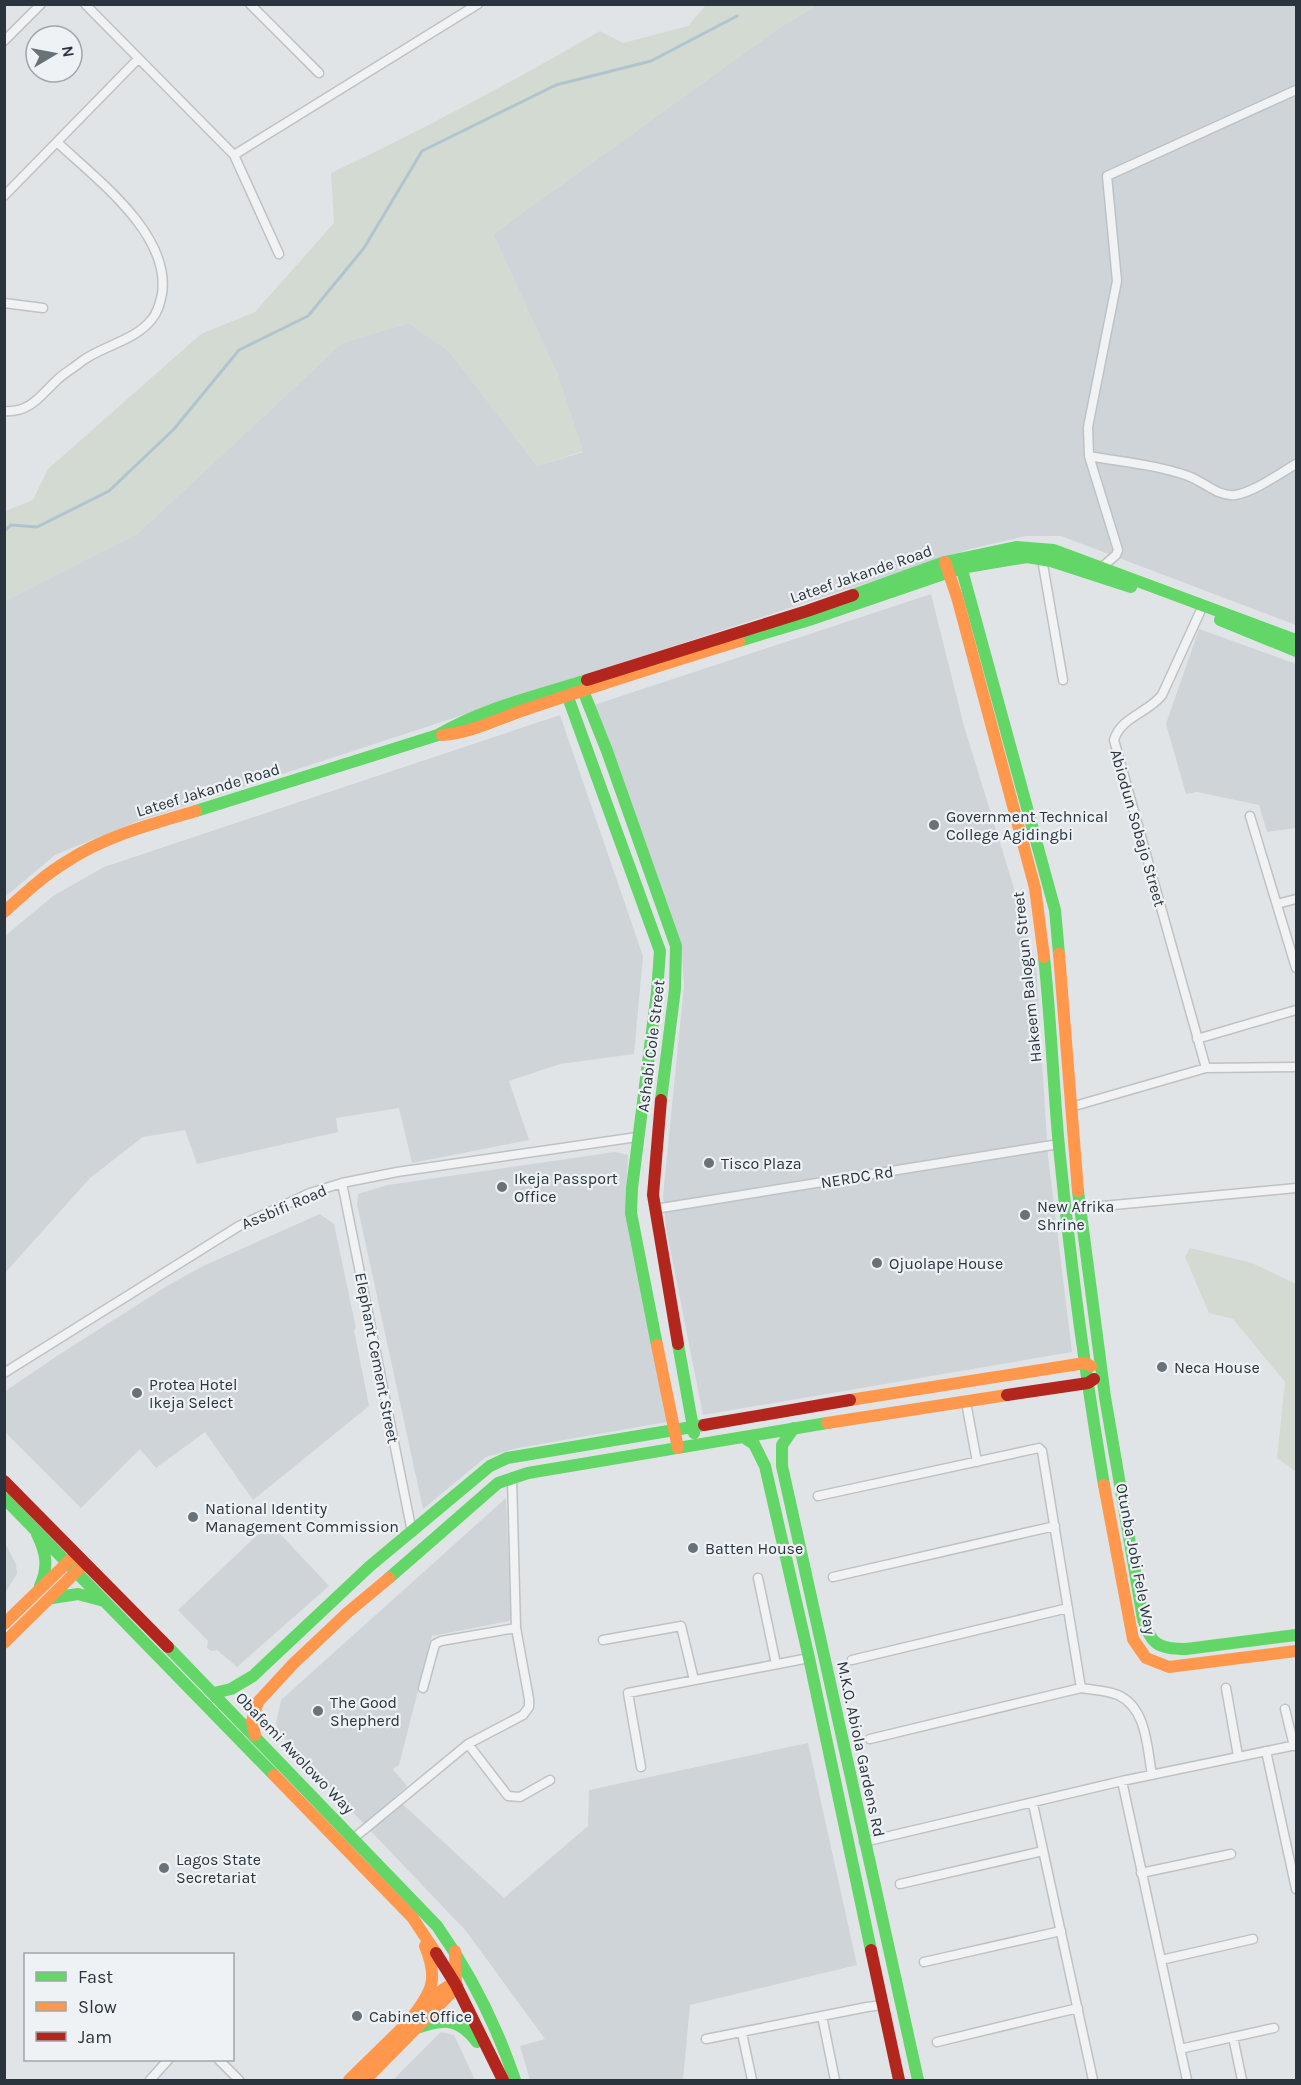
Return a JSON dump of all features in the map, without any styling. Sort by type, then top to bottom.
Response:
[{"type":"street","points":[[4,41],[41,4]]},
{"type":"street","points":[[85,4],[234,155],[279,255]]},
{"type":"street","points":[[250,4],[319,73]]},
{"type":"street","points":[[234,155],[478,4]]},
{"type":"street","points":[[4,196],[138,59]]},
{"type":"street","points":[[1102,567],[1116,555],[1118,545],[1089,456],[1088,427],[1117,281],[1107,176],[1296,90]]},
{"type":"street","points":[[4,411],[25,409],[40,399],[57,380],[86,358],[136,333],[152,319],[160,305],[161,268],[151,242],[129,210],[57,142]]},
{"type":"street","points":[[4,303],[43,308]]},
{"type":"street","points":[[1089,456],[1189,476],[1228,495],[1235,495],[1258,486],[1296,464]]},
{"type":"street","name":"Lateef Jakande Road","points":[[4,912],[45,876],[69,860],[108,840],[141,827],[438,735],[455,724],[473,718],[809,620],[960,563],[1016,547],[1054,550],[1296,640]]},
{"type":"street","name":"Lateef Jakande Road","points":[[960,563],[1018,558],[1042,559],[1090,572],[1200,612],[1296,651]]},
{"type":"street","points":[[1042,559],[1063,680]]},
{"type":"street","name":"Hakeem Balogun Street","points":[[960,563],[1055,910],[1081,1208],[1102,1373]]},
{"type":"street","name":"Hakeem Balogun Street","points":[[947,568],[1040,913],[1059,1144],[1070,1254],[1085,1363]]},
{"type":"street","name":"Abiodun Sobajo Street","points":[[1200,612],[1162,695],[1155,704],[1123,724],[1114,740],[1206,1068]]},
{"type":"street","name":"Ashabi Cole Street","points":[[582,687],[676,946],[675,989],[655,1156],[653,1195],[696,1445]]},
{"type":"street","name":"Ashabi Cole Street","points":[[566,692],[660,951],[657,992],[637,1137],[632,1213],[678,1448]]},
{"type":"street","points":[[986,709],[999,705]]},
{"type":"street","points":[[587,747],[603,742]]},
{"type":"street","points":[[1251,816],[1296,968]]},
{"type":"street","points":[[1277,904],[1296,899]]},
{"type":"street","points":[[1197,1039],[1296,1010]]},
{"type":"street","points":[[1050,1026],[1065,1025]]},
{"type":"street","points":[[1071,1107],[1206,1068],[1296,1067]]},
{"type":"street","name":"Assbifi Road","points":[[4,1373],[239,1226],[310,1193],[342,1183],[397,1172],[637,1137]]},
{"type":"street","name":"NERDC Rd","points":[[655,1209],[1059,1144]]},
{"type":"street","name":"Elephant Cement Street","points":[[342,1183],[411,1532]]},
{"type":"street","points":[[1081,1208],[1296,1188]]},
{"type":"street","points":[[214,1693],[223,1692],[240,1684],[261,1669],[370,1566],[490,1466],[507,1458],[1020,1372],[1085,1363],[1102,1373],[1088,1383],[794,1428],[512,1478],[498,1483],[347,1613],[293,1664],[258,1702],[252,1721],[255,1735]]},
{"type":"street","name":"Otunba Jobi Fele Way","points":[[1085,1363],[1129,1623],[1133,1639],[1142,1655],[1152,1664],[1168,1667],[1296,1651]]},
{"type":"street","points":[[663,1371],[681,1368]]},
{"type":"street","points":[[1020,1372],[1024,1393]]},
{"type":"street","name":"Otunba Jobi Fele Way","points":[[1102,1373],[1143,1619],[1148,1634],[1156,1645],[1169,1650],[1196,1649],[1296,1635]]},
{"type":"street","points":[[966,1402],[977,1462]]},
{"type":"street","name":"M.K.O. Abiola Gardens Rd","points":[[794,1428],[785,1436],[781,1446],[782,1466],[918,2080]]},
{"type":"street","name":"M.K.O. Abiola Gardens Rd","points":[[743,1437],[754,1444],[765,1466],[809,1658],[899,2080]]},
{"type":"street","points":[[818,1496],[1039,1448],[1042,1451],[1081,1688]]},
{"type":"street","points":[[354,1838],[468,1744],[523,1715],[529,1707],[516,1628],[512,1478]]},
{"type":"street","name":"Obafemi Awolowo Way","points":[[4,1481],[77,1562],[214,1693],[420,1906],[454,1949],[474,1983],[502,2043],[515,2080]]},
{"type":"street","name":"Obafemi Awolowo Way","points":[[4,1498],[32,1526],[77,1562],[107,1603],[412,1917],[456,1985],[502,2079]]},
{"type":"street","points":[[32,1526],[41,1541],[47,1562],[42,1583],[32,1597]]},
{"type":"street","points":[[833,1577],[1055,1526]]},
{"type":"street","points":[[4,1624],[32,1597],[77,1562]]},
{"type":"street","points":[[4,1643],[48,1600],[77,1562]]},
{"type":"street","points":[[758,1578],[776,1664]]},
{"type":"street","points":[[48,1600],[63,1594],[77,1593],[90,1595],[107,1603]]},
{"type":"street","points":[[852,1660],[1068,1608]]},
{"type":"street","points":[[603,1640],[681,1626],[694,1680]]},
{"type":"street","points":[[423,1688],[435,1644],[516,1628]]},
{"type":"street","points":[[1252,1641],[1255,1657]]},
{"type":"street","points":[[281,1651],[293,1664]]},
{"type":"street","points":[[641,1767],[628,1693],[809,1658]]},
{"type":"street","points":[[870,1739],[1081,1688],[1104,1691],[1119,1696],[1133,1705],[1142,1722],[1152,1775]]},
{"type":"street","points":[[1226,1688],[1238,1756]]},
{"type":"street","points":[[864,1842],[1033,1804],[1122,1781],[1295,1745],[1285,1709]]},
{"type":"street","points":[[468,1744],[508,1796],[520,1797],[550,1780]]},
{"type":"street","points":[[1266,1751],[1296,1889]]},
{"type":"street","points":[[830,1763],[846,1760]]},
{"type":"street","points":[[1122,1781],[1187,2080]]},
{"type":"street","points":[[1033,1804],[1093,2080]]},
{"type":"street","points":[[900,1884],[1043,1851]]},
{"type":"street","points":[[1141,1873],[1231,1854]]},
{"type":"street","points":[[364,2080],[412,2025],[434,1986],[432,1961],[412,1917]]},
{"type":"street","points":[[924,1962],[1061,1931]]},
{"type":"street","points":[[1161,1960],[1253,1939]]},
{"type":"street","points":[[349,2080],[412,2025],[449,1997],[456,1985],[454,1949]]},
{"type":"street","points":[[456,1985],[474,1983]]},
{"type":"street","points":[[706,2039],[883,2005]]},
{"type":"street","points":[[937,2042],[1078,2008]]},
{"type":"street","points":[[822,2016],[835,2080]]},
{"type":"street","points":[[412,2025],[440,2021],[459,2024],[469,2030],[491,2068],[502,2079]]},
{"type":"street","points":[[1180,2049],[1274,2028]]},
{"type":"street","points":[[742,2033],[752,2080]]},
{"type":"street","points":[[1233,2037],[1242,2080]]},
{"type":"street","points":[[150,2080],[167,2061]]},
{"type":"street","points":[[220,2061],[239,2080]]},
{"type":"shaded area","points":[[706,5],[817,5],[776,30],[493,234],[558,376],[583,451],[537,466],[450,352],[409,323],[342,343],[137,534],[5,601],[5,511],[33,500],[48,469],[201,334],[255,312],[334,223],[331,173],[467,105],[600,31],[623,43],[688,26]]},
{"type":"shaded area","points":[[817,5],[1296,5],[1296,625],[1061,536],[1026,536],[970,549],[133,823],[55,855],[5,897],[5,601],[137,534],[342,343],[409,323],[450,352],[537,466],[583,452],[558,376],[493,234],[776,30]]},
{"type":"shaded area","points":[[931,594],[964,726],[1036,964],[1048,1157],[1072,1352],[703,1415],[666,1228],[663,1196],[684,985],[681,944],[594,705]]},
{"type":"shaded area","points":[[1199,629],[1296,664],[1296,828],[1267,832],[1259,805],[1197,792],[1186,794],[1166,724]]},
{"type":"shaded area","points":[[560,715],[643,956],[634,1054],[560,1064],[509,1081],[529,1140],[412,1163],[399,1108],[336,1118],[338,1132],[197,1164],[185,1130],[143,1137],[90,1178],[5,1273],[5,936],[53,896],[104,867]]},
{"type":"shaded area","points":[[615,1152],[628,1155],[626,1204],[667,1422],[518,1448],[486,1457],[423,1509],[357,1204],[358,1194],[388,1185]]},
{"type":"shaded area","points":[[320,1214],[334,1224],[356,1328],[354,1330],[369,1406],[253,1500],[205,1432],[156,1468],[140,1449],[81,1508],[5,1432],[4,1392],[167,1286],[203,1266]]},
{"type":"shaded area","points":[[1190,1248],[1252,1263],[1296,1284],[1296,1506],[1295,1471],[1277,1458],[1285,1382],[1233,1319],[1209,1313],[1185,1257]]},
{"type":"shaded area","points":[[506,1498],[511,1618],[509,1621],[432,1636],[399,1765],[393,1769],[407,1786],[395,1797],[504,1898],[588,1826],[589,1790],[808,1743],[857,1965],[690,2005],[683,2080],[530,2080],[520,2046],[545,2039],[466,1931],[280,1733],[276,1723],[281,1700]]},
{"type":"shaded area","points":[[270,1523],[329,1586],[237,1667],[217,1650],[211,1651],[207,1648],[208,1641],[178,1610]]},
{"type":"shaded area","points":[[4,1541],[16,1564],[17,1574],[5,1593]]},
{"type":"shaded area","points":[[441,2032],[454,2035],[475,2080],[393,2080]]},
{"type":"waterway","points":[[4,531],[11,525],[37,527],[109,491],[174,429],[239,350],[308,316],[364,248],[422,151],[556,85],[651,61],[737,16]]},
{"type":"traffic: fast","points":[[853,595],[945,562],[1016,547],[1054,550],[1296,640]]},
{"type":"traffic: fast","points":[[739,641],[809,620],[961,568],[1027,557],[1051,561],[1131,587]]},
{"type":"traffic: fast","points":[[959,559],[1055,910],[1059,954]]},
{"type":"traffic: fast","points":[[1220,620],[1296,651]]},
{"type":"traffic: fast","points":[[196,811],[438,735],[473,717],[587,680]]},
{"type":"traffic: fast","points":[[580,683],[607,751],[676,946],[675,989],[661,1100]]},
{"type":"traffic: fast","points":[[565,689],[660,951],[631,1213],[657,1345]]},
{"type":"traffic: fast","points":[[1044,957],[1068,1232],[1084,1359],[1104,1485]]},
{"type":"traffic: fast","points":[[1078,1191],[1105,1397],[1143,1619],[1149,1635],[1157,1644],[1169,1648],[1186,1649],[1296,1635]]},
{"type":"traffic: fast","points":[[678,1344],[694,1433]]},
{"type":"traffic: fast","points":[[389,1578],[498,1483],[528,1473],[827,1423]]},
{"type":"traffic: fast","points":[[214,1693],[231,1689],[253,1676],[370,1566],[490,1466],[507,1458],[704,1425]]},
{"type":"traffic: fast","points":[[794,1428],[782,1445],[782,1466],[918,2080]]},
{"type":"traffic: fast","points":[[743,1437],[754,1444],[765,1466],[809,1658],[871,1950]]},
{"type":"traffic: fast","points":[[4,1498],[274,1775]]},
{"type":"traffic: fast","points":[[37,1534],[43,1547],[45,1560],[45,1572],[40,1586]]},
{"type":"traffic: fast","points":[[52,1598],[78,1594],[104,1601]]},
{"type":"traffic: fast","points":[[168,1647],[437,1926],[461,1962],[482,2000],[515,2080]]},
{"type":"traffic: fast","points":[[414,2029],[433,2023],[448,2022],[463,2028],[477,2042]]},
{"type":"traffic: slow","points":[[945,562],[957,597],[1035,888],[1044,957]]},
{"type":"traffic: slow","points":[[442,735],[477,728],[559,698],[739,641]]},
{"type":"traffic: slow","points":[[4,912],[42,879],[81,853],[129,832],[196,811]]},
{"type":"traffic: slow","points":[[1059,954],[1078,1191]]},
{"type":"traffic: slow","points":[[657,1345],[678,1448]]},
{"type":"traffic: slow","points":[[850,1400],[1085,1363],[1091,1366]]},
{"type":"traffic: slow","points":[[827,1423],[1007,1395]]},
{"type":"traffic: slow","points":[[1104,1485],[1133,1639],[1146,1658],[1169,1667],[1296,1651]]},
{"type":"traffic: slow","points":[[4,1624],[74,1556]]},
{"type":"traffic: slow","points":[[4,1643],[82,1566]]},
{"type":"traffic: slow","points":[[255,1735],[252,1721],[258,1702],[293,1664],[347,1613],[389,1578]]},
{"type":"traffic: slow","points":[[274,1775],[412,1917],[436,1953]]},
{"type":"traffic: slow","points":[[410,2020],[424,2001],[431,1985],[432,1968],[425,1946]]},
{"type":"traffic: slow","points":[[365,2080],[452,1992],[456,1985],[455,1951]]},
{"type":"traffic: slow","points":[[349,2080],[437,1994],[447,1987],[457,1985]]},
{"type":"traffic: jam","points":[[587,680],[853,595]]},
{"type":"traffic: jam","points":[[661,1100],[653,1195],[678,1344]]},
{"type":"traffic: jam","points":[[1007,1395],[1088,1383],[1094,1379]]},
{"type":"traffic: jam","points":[[704,1425],[850,1400]]},
{"type":"traffic: jam","points":[[4,1481],[168,1647]]},
{"type":"traffic: jam","points":[[871,1950],[899,2080]]},
{"type":"traffic: jam","points":[[436,1953],[456,1985],[503,2080]]},
{"type":"place","name":"Government Technical College Agidingbi","points":[[934,825]]},
{"type":"place","name":"Tisco Plaza","points":[[709,1163]]},
{"type":"place","name":"Ikeja Passport Office","points":[[502,1187]]},
{"type":"place","name":"New Afrika Shrine","points":[[1025,1215]]},
{"type":"place","name":"Ojuolape House","points":[[877,1263]]},
{"type":"place","name":"Neca House","points":[[1162,1367]]},
{"type":"place","name":"Protea Hotel Ikeja Select","points":[[137,1393]]},
{"type":"place","name":"National Identity Management Commission","points":[[193,1517]]},
{"type":"place","name":"Batten House","points":[[693,1548]]},
{"type":"place","name":"The Good Shepherd","points":[[318,1711]]},
{"type":"place","name":"Lagos State Secretariat","points":[[164,1868]]},
{"type":"place","name":"Cabinet Office","points":[[357,2016]]}]
